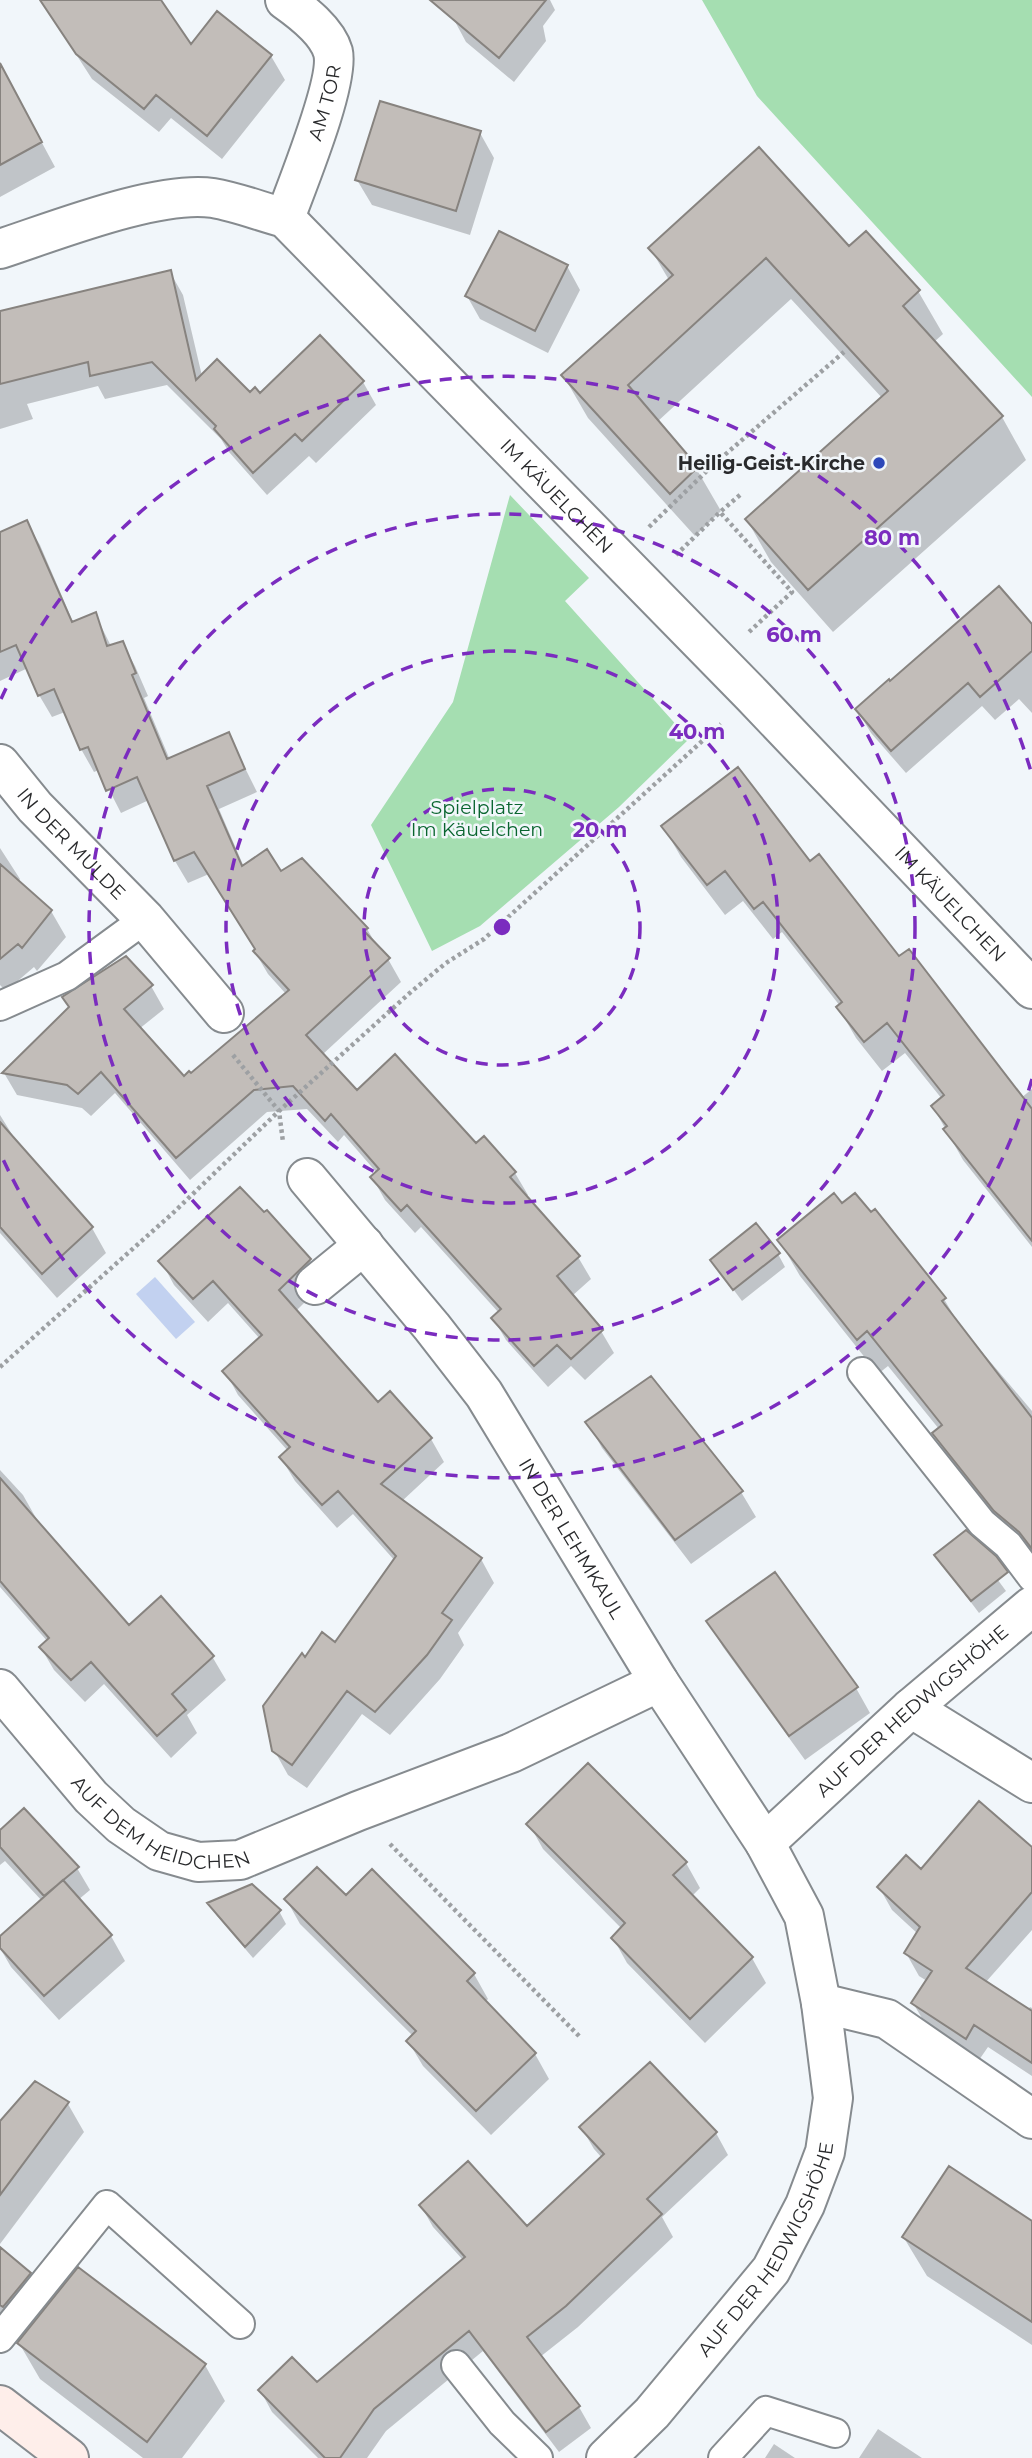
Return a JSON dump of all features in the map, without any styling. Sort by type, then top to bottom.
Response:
[{"type":"main road","points":[[0,2405],[69,2458]]},
{"type":"street","name":"AM TOR","points":[[285,0],[317,25],[332,51],[333,82],[285,218]]},
{"type":"street","points":[[0,249],[124,210],[172,199],[212,198],[285,218]]},
{"type":"street","name":"IM KÄUELCHEN","points":[[285,218],[752,695],[1032,989]]},
{"type":"street","name":"IN DER MULDE","points":[[0,764],[35,807],[145,919],[223,1013]]},
{"type":"street","name":"IN DER LEHMKAUL","points":[[307,1178],[484,1394],[659,1682],[765,1843]]},
{"type":"street","points":[[315,1285],[364,1245]]},
{"type":"street","name":"AUF DER HEDWIGSHÖHE","points":[[606,2458],[652,2413],[771,2270],[805,2205],[825,2152],[833,2098],[821,2003],[804,1916],[765,1843],[911,1709],[1032,1606]]},
{"type":"street","name":"AUF DEM HEIDCHEN","points":[[0,1689],[91,1797],[121,1825],[159,1851],[198,1862],[240,1860],[358,1811],[511,1753],[659,1682]]},
{"type":"street","points":[[911,1709],[1032,1783]]},
{"type":"street","points":[[821,2003],[887,2020],[1032,2119]]},
{"type":"lane","points":[[0,1006],[67,976],[145,919]]},
{"type":"lane","points":[[862,1372],[982,1523],[1007,1545],[1032,1577]]},
{"type":"lane","points":[[0,2338],[107,2205],[240,2324]]},
{"type":"lane","points":[[456,2365],[502,2423],[538,2458]]},
{"type":"lane","points":[[723,2458],[766,2411],[835,2433]]},
{"type":"path","points":[[672,505],[844,352]]},
{"type":"path","points":[[698,534],[740,495]]},
{"type":"path","points":[[720,512],[792,592],[756,625]]},
{"type":"path","points":[[0,1367],[173,1213],[279,1111],[412,991],[484,939],[752,695]]},
{"type":"path","points":[[223,1013],[222,1043],[279,1111]]},
{"type":"path","points":[[358,1811],[581,2038]]},
{"type":"green space","points":[[702,0],[1032,0],[1032,397],[757,96]]},
{"type":"green space","name":"Spielplatz Im Käuelchen","points":[[510,495],[589,578],[565,601],[689,739],[619,807],[480,926],[432,951],[371,825],[453,702]]},
{"type":"water","points":[[155,1277],[195,1322],[176,1339],[136,1294]]},
{"type":"building","points":[[40,0],[161,0],[191,44],[217,11],[272,55],[207,136],[156,95],[144,109],[76,54]]},
{"type":"building","points":[[430,0],[546,0],[499,58]]},
{"type":"building","points":[[0,63],[42,142],[0,165]]},
{"type":"building","points":[[380,101],[481,131],[456,211],[355,180]]},
{"type":"building","points":[[759,147],[849,246],[866,231],[920,290],[903,306],[1003,416],[808,590],[745,519],[888,391],[766,258],[628,385],[698,467],[670,494],[561,375],[673,275],[648,248]]},
{"type":"building","points":[[499,231],[568,265],[535,331],[465,296]]},
{"type":"building","points":[[171,270],[196,380],[217,359],[250,392],[255,387],[260,393],[320,335],[364,381],[302,441],[295,434],[253,473],[214,429],[216,426],[152,362],[90,376],[88,362],[0,384],[0,311]]},
{"type":"building","points":[[27,520],[72,622],[96,612],[107,646],[123,641],[136,673],[132,675],[167,759],[229,732],[245,769],[207,786],[242,866],[267,849],[281,871],[302,858],[368,928],[364,931],[390,958],[306,1035],[357,1090],[395,1054],[476,1143],[484,1136],[516,1172],[510,1177],[580,1256],[557,1276],[603,1330],[571,1359],[557,1345],[534,1366],[491,1318],[501,1309],[407,1205],[401,1211],[370,1177],[379,1169],[331,1114],[325,1121],[293,1086],[254,1090],[176,1158],[101,1072],[78,1094],[67,1085],[2,1073],[69,1007],[62,997],[126,956],[153,985],[124,1009],[184,1076],[189,1071],[191,1073],[289,990],[253,951],[255,949],[194,852],[174,861],[137,777],[106,791],[88,747],[80,750],[54,689],[38,696],[16,645],[0,652],[0,532]]},
{"type":"building","points":[[999,586],[1032,624],[1032,651],[980,697],[968,683],[891,751],[855,709]]},
{"type":"building","points":[[738,767],[810,861],[819,854],[899,956],[909,949],[1032,1109],[1032,1241],[943,1129],[947,1126],[931,1106],[944,1095],[887,1023],[864,1042],[836,1007],[842,1002],[763,902],[754,909],[725,871],[707,885],[661,826]]},
{"type":"building","points":[[0,864],[52,910],[22,948],[18,944],[0,959]]},
{"type":"building","points":[[0,1122],[93,1227],[42,1274],[0,1227]]},
{"type":"building","points":[[240,1187],[264,1212],[267,1210],[311,1259],[279,1290],[378,1402],[390,1391],[432,1438],[381,1484],[482,1558],[442,1613],[452,1620],[427,1655],[375,1712],[347,1691],[292,1765],[272,1751],[263,1706],[302,1653],[305,1657],[322,1632],[335,1642],[396,1556],[338,1491],[322,1505],[279,1457],[290,1447],[222,1371],[262,1335],[213,1281],[193,1299],[158,1261]]},
{"type":"building","points":[[834,1193],[842,1203],[855,1193],[871,1212],[875,1209],[946,1298],[942,1301],[1032,1418],[1032,1549],[1019,1532],[994,1511],[932,1433],[942,1425],[867,1331],[857,1340],[777,1240]]},
{"type":"building","points":[[756,1223],[780,1253],[733,1290],[710,1260]]},
{"type":"building","points":[[651,1376],[743,1491],[675,1540],[585,1422]]},
{"type":"building","points":[[0,1478],[129,1625],[161,1596],[214,1656],[172,1694],[186,1710],[157,1736],[91,1662],[71,1680],[39,1647],[49,1638],[0,1581]]},
{"type":"building","points":[[966,1530],[996,1556],[1008,1572],[971,1601],[934,1555]]},
{"type":"building","points":[[775,1572],[858,1687],[789,1736],[706,1621]]},
{"type":"building","points":[[588,1763],[687,1862],[673,1875],[753,1957],[690,2019],[611,1938],[625,1923],[526,1824]]},
{"type":"building","points":[[979,1801],[1032,1847],[1032,1892],[966,1968],[1032,2011],[1032,2063],[974,2025],[966,2039],[911,2003],[932,1971],[904,1953],[920,1927],[877,1887],[906,1855],[921,1869]]},
{"type":"building","points":[[24,1808],[79,1867],[44,1896],[0,1847],[0,1830]]},
{"type":"building","points":[[317,1867],[346,1895],[372,1869],[475,1973],[467,1981],[536,2053],[476,2111],[406,2041],[416,2031],[284,1899]]},
{"type":"building","points":[[63,1880],[112,1935],[44,1996],[0,1948],[0,1936]]},
{"type":"building","points":[[252,1884],[281,1910],[245,1947],[207,1903]]},
{"type":"building","points":[[650,2062],[717,2132],[647,2199],[662,2214],[566,2306],[527,2337],[580,2406],[546,2432],[469,2331],[374,2409],[340,2458],[325,2458],[258,2390],[292,2357],[317,2382],[465,2257],[419,2205],[468,2161],[527,2226],[604,2154],[579,2127]]},
{"type":"building","points":[[35,2081],[69,2102],[0,2195],[0,2121]]},
{"type":"building","points":[[949,2166],[1032,2221],[1032,2322],[902,2237]]},
{"type":"building","points":[[0,2247],[31,2273],[3,2307],[0,2305]]},
{"type":"building","points":[[78,2267],[206,2364],[147,2442],[17,2343]]},
{"type":"place","name":"Heilig-Geist-Kirche","points":[[879,463]]}]
